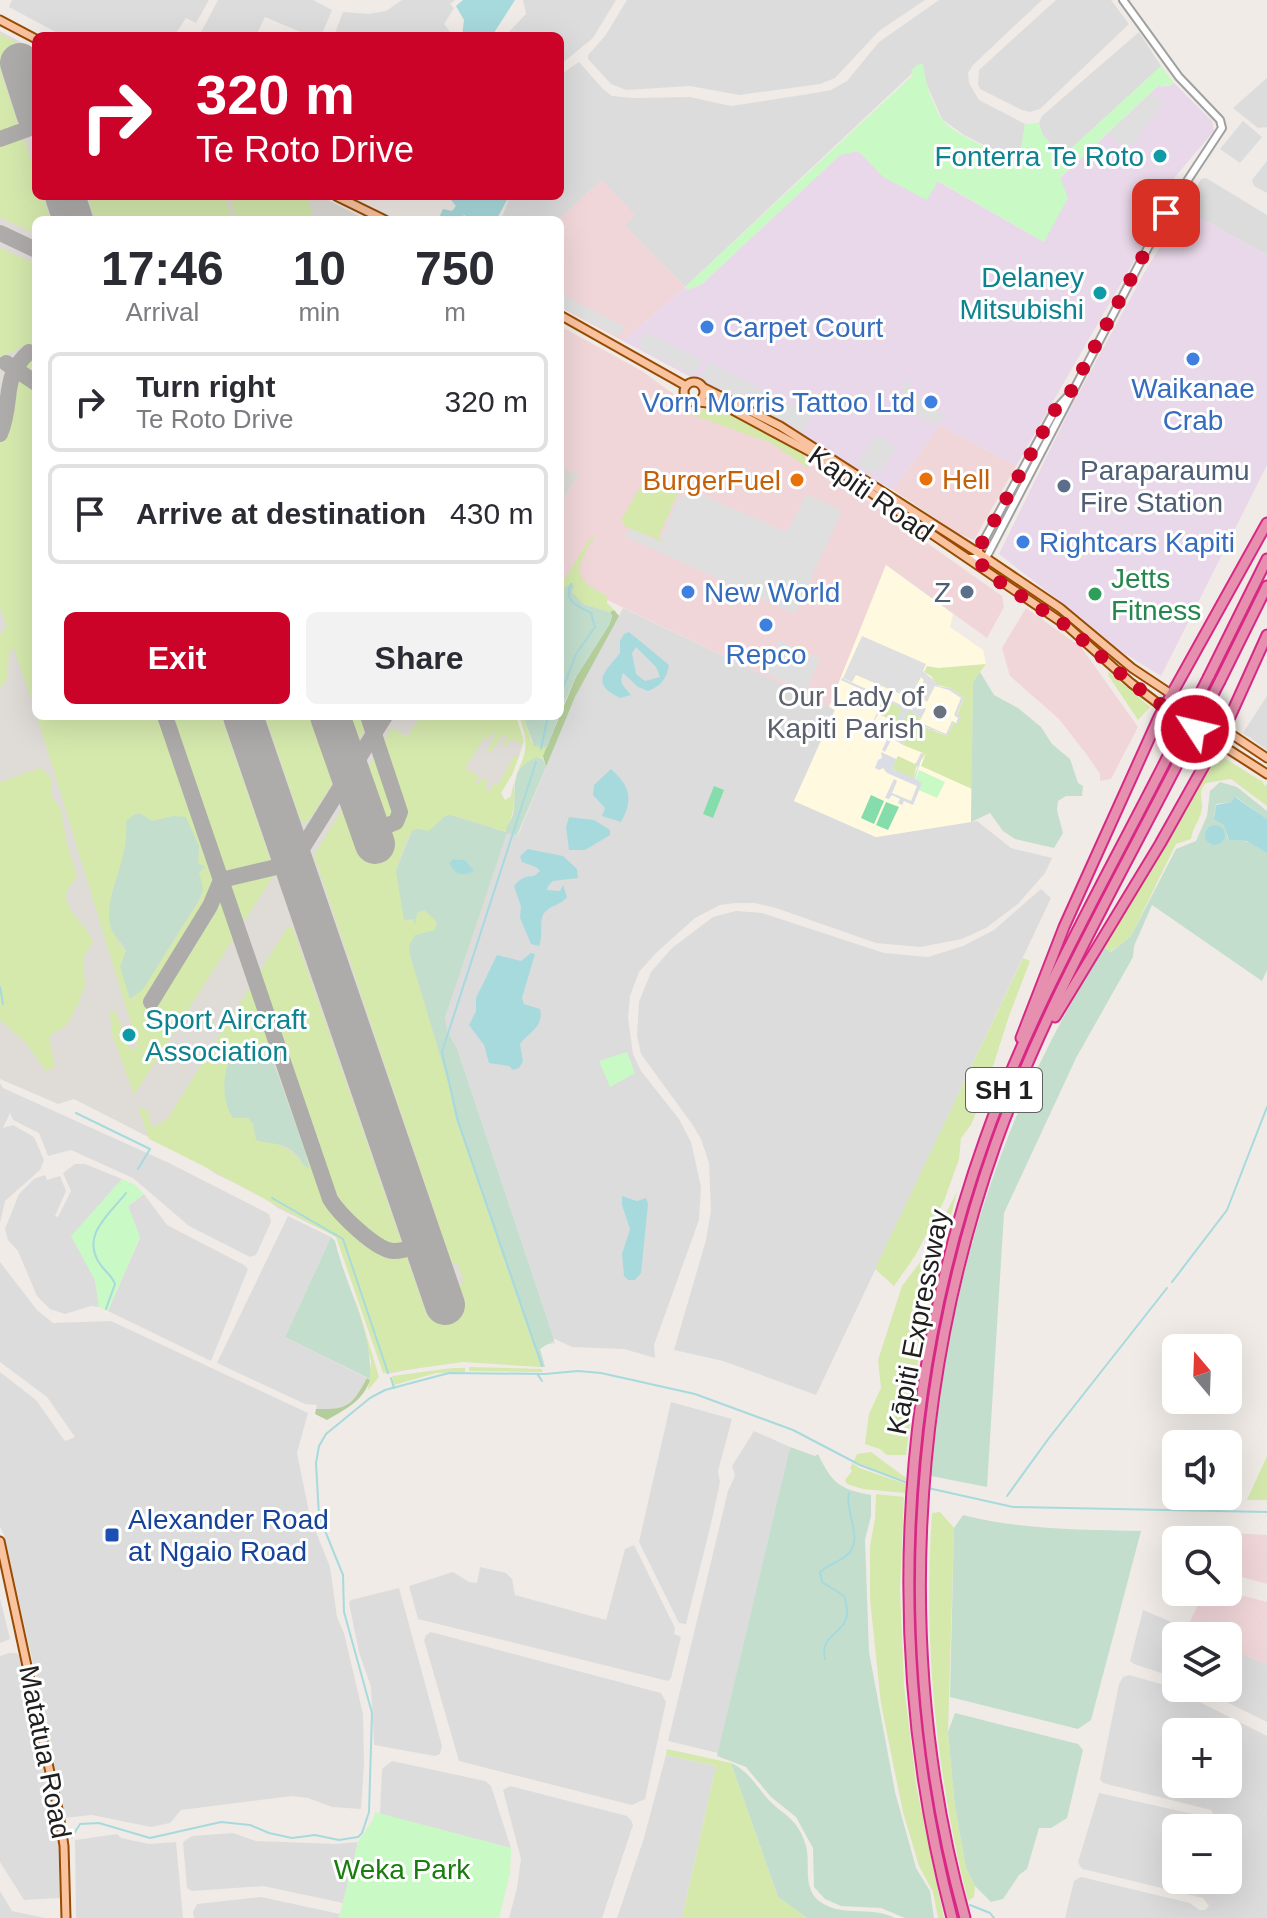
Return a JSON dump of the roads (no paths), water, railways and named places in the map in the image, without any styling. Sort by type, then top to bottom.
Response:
[{"type":"highway","points":[[1011,1072],[1026,1021],[1064,927],[1164,708],[1267,523]]},
{"type":"highway","name":"Kāpiti Expressway","points":[[952,1918],[930,1820],[918,1743],[911,1663],[910,1520],[914,1455],[925,1370],[946,1267],[984,1139],[1011,1072],[1267,559]]},
{"type":"highway","name":"Kāpiti Expressway","points":[[965,1918],[942,1817],[930,1742],[922,1646],[922,1521],[938,1369],[970,1222],[997,1142],[1050,1015],[1267,586]]},
{"type":"highway","points":[[1031,1058],[1160,844],[1224,730],[1267,635]]},
{"type":"main road","points":[[0,20],[32,37]]},
{"type":"main road","points":[[344,200],[377,216]]},
{"type":"main road","points":[[564,317],[686,386]]},
{"type":"main road","points":[[696,382],[704,388],[704,396],[699,402],[686,399],[686,386],[696,382]]},
{"type":"main road","name":"Kapiti Road","points":[[704,388],[780,426],[1060,608],[1109,650],[1267,758]]},
{"type":"main road","name":"Kapiti Road","points":[[699,402],[723,405],[787,438],[847,476],[1067,626],[1164,708],[1267,774]]},
{"type":"main road","points":[[780,426],[787,438]]},
{"type":"main road","name":"Matatua Road","points":[[0,1541],[59,1814],[64,1846],[66,1918]]},
{"type":"street","points":[[961,556],[980,557],[996,540],[1166,213],[1223,126],[1179,77],[1123,0]]},
{"type":"street","points":[[989,575],[980,557],[991,526],[1058,405],[1069,395]]},
{"type":"street","points":[[1024,465],[1033,470]]},
{"type":"street","points":[[991,526],[996,540]]},
{"type":"water","points":[[463,0],[515,0],[495,32],[462,32],[464,20],[456,6]]},
{"type":"water","points":[[451,200],[507,200],[498,216],[440,216],[443,209],[452,211],[456,206]]},
{"type":"water","points":[[629,632],[669,665],[662,681],[648,691],[638,687],[623,673],[622,683],[631,695],[620,698],[610,693],[602,682],[605,672],[620,653],[620,641]],"holes":[[[636,647],[656,667],[660,677],[645,681],[636,674],[632,653]]]},
{"type":"water","points":[[611,769],[628,793],[628,806],[621,822],[602,816],[605,808],[593,795],[594,785]]},
{"type":"water","points":[[1235,797],[1267,819],[1267,853],[1247,841],[1229,840],[1224,825],[1214,819],[1216,805],[1231,802]]},
{"type":"water","points":[[569,817],[594,820],[610,830],[610,835],[585,850],[569,850],[566,827]]},
{"type":"water","points":[[1215,825],[1222,828],[1225,835],[1222,842],[1215,845],[1208,842],[1205,835],[1208,828]]},
{"type":"water","points":[[528,849],[563,856],[577,869],[578,878],[553,881],[548,886],[547,890],[560,891],[563,885],[567,897],[543,915],[539,946],[531,944],[520,918],[521,907],[514,886],[522,878],[534,876],[540,871],[522,862],[520,856]]},
{"type":"water","points":[[453,859],[465,860],[474,871],[466,874],[457,872],[449,863]]},
{"type":"water","points":[[531,953],[535,954],[522,998],[524,1004],[540,1009],[541,1015],[538,1025],[520,1044],[523,1061],[519,1068],[513,1070],[509,1066],[489,1063],[484,1045],[469,1025],[476,1011],[476,998],[497,955],[521,961]]},
{"type":"water","points":[[622,1196],[637,1201],[646,1198],[648,1204],[641,1273],[635,1280],[624,1276],[622,1254],[630,1229]]},
{"type":"waterway","points":[[564,686],[576,654],[595,627],[591,613],[570,599],[571,584]]},
{"type":"waterway","points":[[541,749],[547,720]]},
{"type":"waterway","points":[[536,762],[442,1052],[458,1121],[542,1366]]},
{"type":"waterway","points":[[0,987],[3,1004]]},
{"type":"waterway","points":[[1172,1282],[1227,1210],[1267,1107]]},
{"type":"waterway","points":[[76,1113],[150,1149],[138,1169]]},
{"type":"waterway","points":[[106,1309],[115,1284],[100,1264],[93,1244],[105,1217],[126,1193]]},
{"type":"waterway","points":[[272,1198],[343,1239],[388,1373]]},
{"type":"waterway","points":[[1007,1496],[1167,1288]]},
{"type":"waterway","points":[[72,1837],[80,1824],[99,1823],[150,1838],[221,1822],[250,1825],[292,1838],[315,1835],[339,1840],[358,1837],[362,1833],[369,1812],[372,1713],[344,1612],[343,1575],[319,1516],[316,1463],[319,1446],[326,1434],[370,1398],[385,1390],[449,1373],[601,1373],[695,1394],[793,1430],[860,1465],[910,1484]]},
{"type":"waterway","points":[[538,1375],[542,1381]]},
{"type":"waterway","points":[[391,1378],[394,1388]]},
{"type":"waterway","points":[[928,1488],[1013,1507],[1267,1512]]},
{"type":"waterway","points":[[825,1659],[827,1642],[842,1626],[847,1609],[844,1596],[822,1582],[820,1572],[852,1549],[854,1534],[849,1493]]},
{"type":"waterway","points":[[970,1905],[990,1913],[994,1918]]},
{"type":"place","name":"Fonterra Te Roto","points":[[1160,156]]},
{"type":"place","name":"Delaney Mitsubishi","points":[[1100,293]]},
{"type":"place","name":"Carpet Court","points":[[707,327]]},
{"type":"place","name":"Waikanae Crab","points":[[1193,359]]},
{"type":"place","name":"Vorn Morris Tattoo Ltd","points":[[931,402]]},
{"type":"place","name":"Hell","points":[[926,479]]},
{"type":"place","name":"BurgerFuel","points":[[797,480]]},
{"type":"place","name":"Paraparaumu Fire Station","points":[[1064,486]]},
{"type":"place","name":"Rightcars Kapiti","points":[[1023,542]]},
{"type":"place","name":"New World","points":[[688,592]]},
{"type":"place","name":"Z","points":[[967,592]]},
{"type":"place","name":"Jetts Fitness","points":[[1095,594]]},
{"type":"place","name":"Repco","points":[[766,625]]},
{"type":"place","name":"Our Lady of Kapiti Parish","points":[[940,712]]},
{"type":"place","name":"Sport Aircraft Association","points":[[129,1035]]},
{"type":"place","name":"Alexander Road at Ngaio Road","points":[[112,1535]]},
{"type":"park label","name":"Weka Park","points":[[402,1869]]}]
